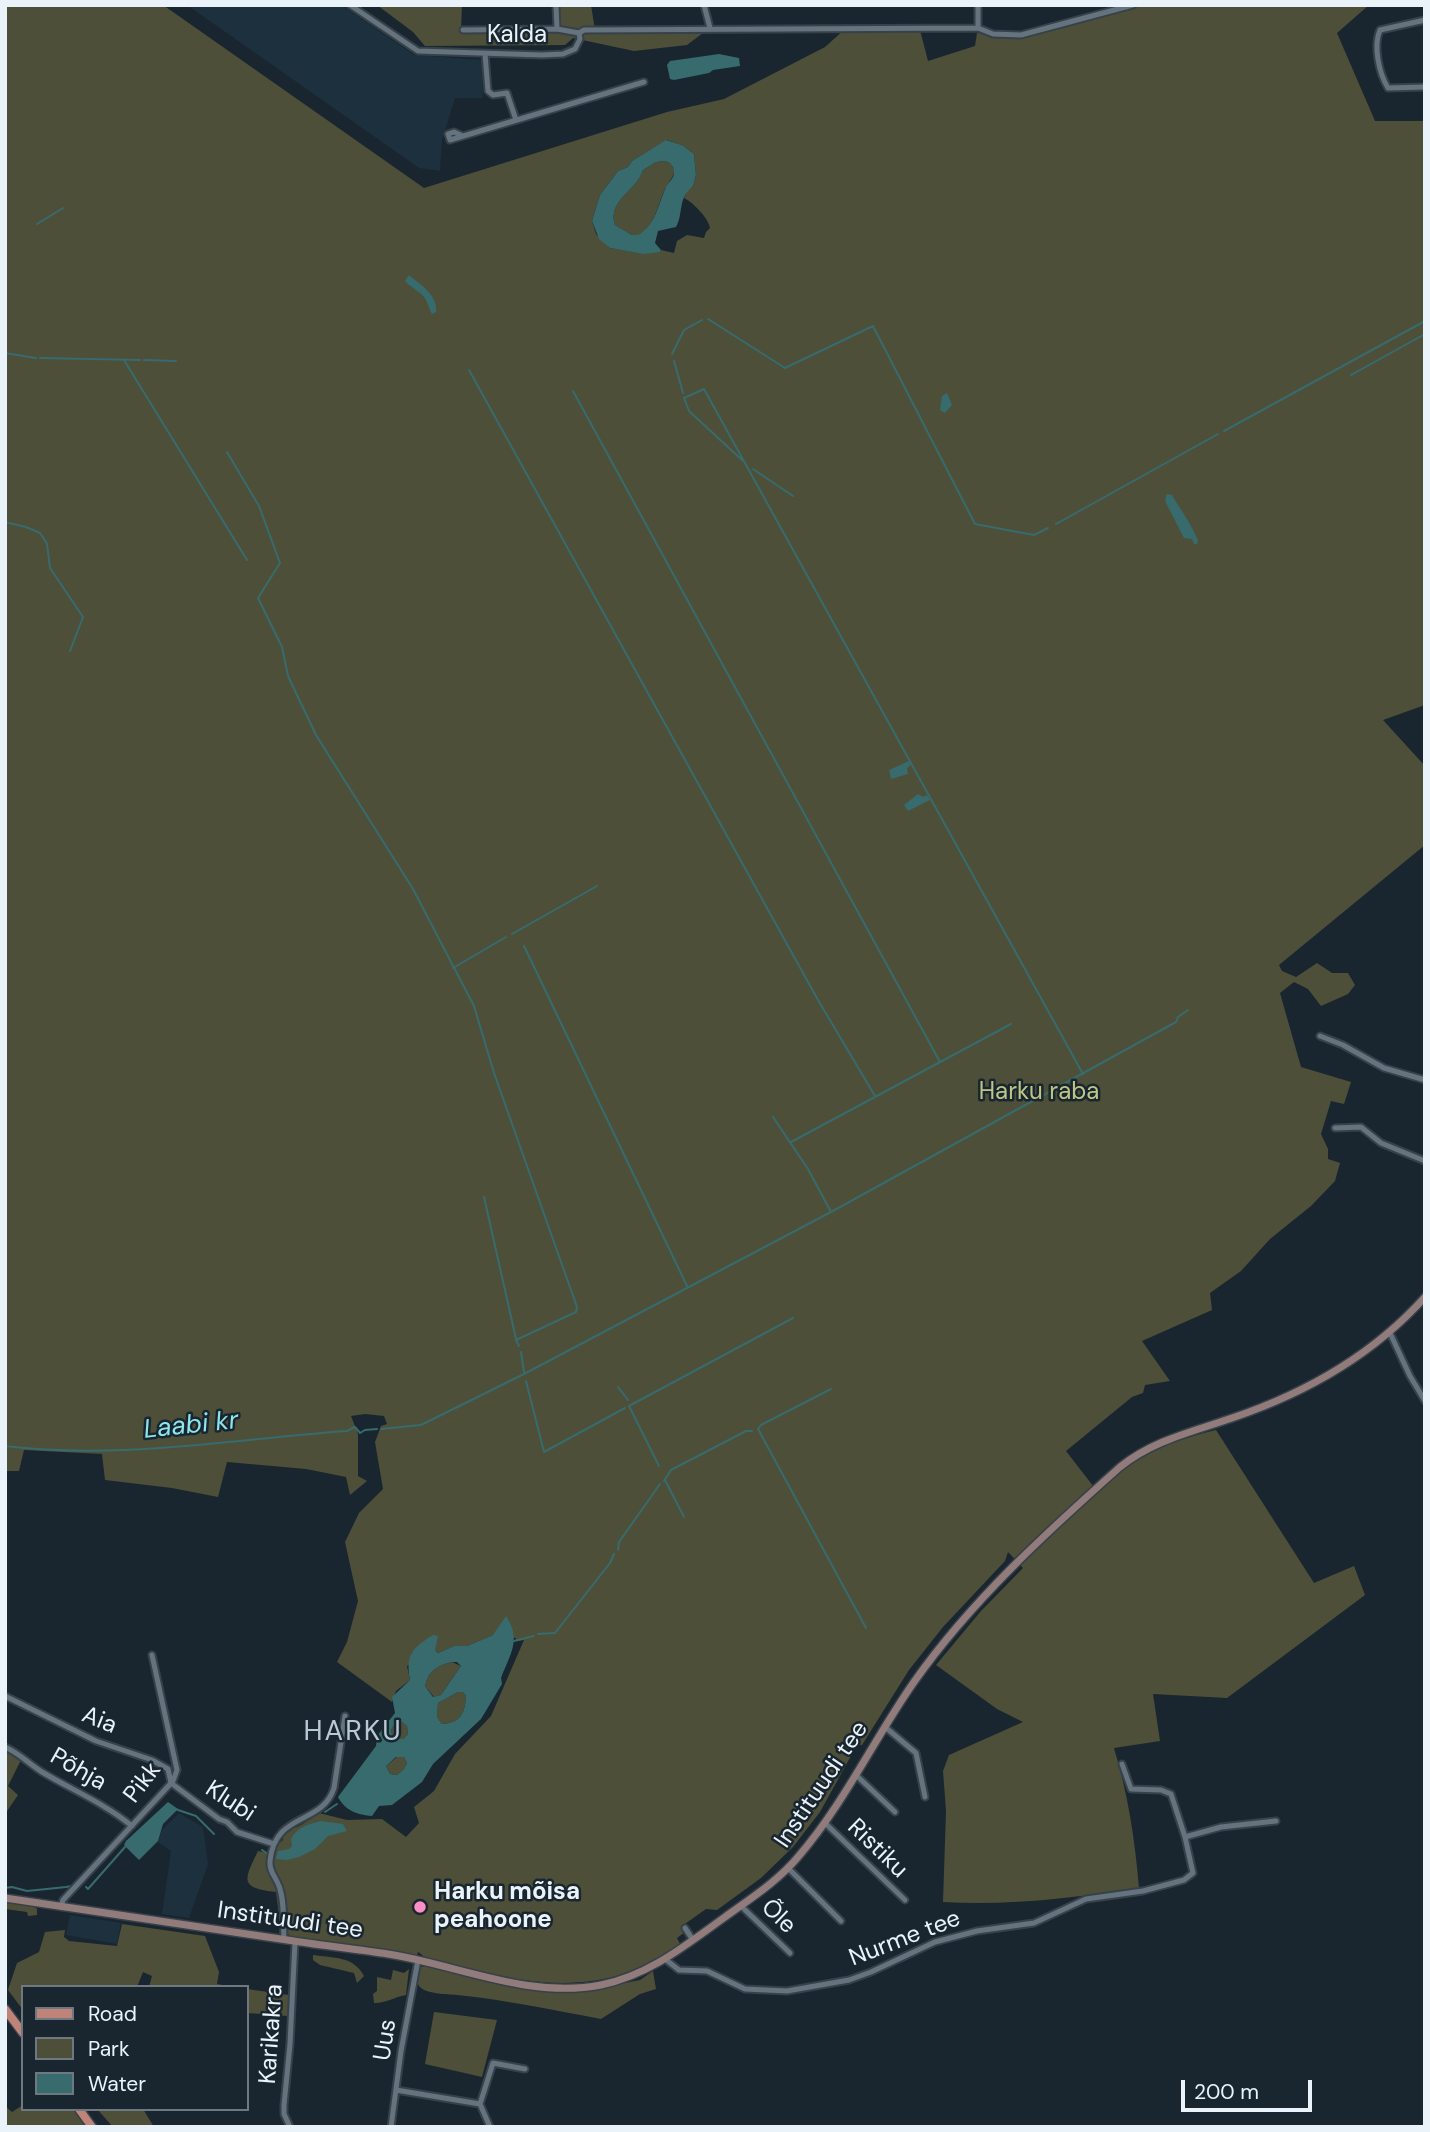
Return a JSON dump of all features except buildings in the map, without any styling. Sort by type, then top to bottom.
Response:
[{"type":"main road","points":[[5,2009],[21,2029]]},
{"type":"main road","points":[[80,2111],[92,2127]]},
{"type":"street","name":"Kalda","points":[[351,5],[418,51],[485,54],[563,54],[575,49],[580,39],[579,33],[584,30],[978,28],[993,34],[1021,35],[1133,5]]},
{"type":"street","points":[[556,5],[557,29]]},
{"type":"street","points":[[704,5],[710,28]]},
{"type":"street","points":[[978,5],[978,28]]},
{"type":"street","points":[[1425,20],[1380,30],[1375,40],[1383,80],[1388,88],[1425,87]]},
{"type":"street","points":[[463,30],[557,29],[579,33]]},
{"type":"street","points":[[485,54],[488,91],[493,96],[507,93],[516,120]]},
{"type":"street","points":[[463,136],[643,82]]},
{"type":"street","points":[[1320,1036],[1343,1045],[1384,1068],[1425,1080]]},
{"type":"street","points":[[1335,1128],[1361,1127],[1381,1143],[1425,1161]]},
{"type":"street","name":"Instituudi tee","points":[[5,1898],[389,1954],[517,1983],[564,1988],[616,1981],[665,1959],[741,1906],[788,1868],[825,1824],[913,1683],[967,1616],[1009,1571],[1098,1486],[1137,1454],[1163,1441],[1233,1418],[1299,1391],[1350,1362],[1390,1333],[1425,1297]]},
{"type":"street","points":[[1390,1333],[1425,1401]]},
{"type":"street","name":"Pikk","points":[[61,1907],[63,1900],[171,1783],[177,1770],[152,1655]]},
{"type":"street","name":"Aia","points":[[7,1699],[96,1741],[152,1760],[168,1769],[171,1783]]},
{"type":"street","points":[[284,1940],[281,1893],[270,1866],[274,1844],[283,1829],[322,1808],[330,1798],[334,1788],[345,1716]]},
{"type":"street","points":[[885,1727],[916,1753],[925,1797]]},
{"type":"street","name":"Põhja","points":[[5,1747],[21,1755],[40,1771],[96,1800],[132,1826]]},
{"type":"street","points":[[1122,1764],[1131,1789],[1161,1790],[1171,1794],[1185,1837],[1221,1827],[1276,1821]]},
{"type":"street","points":[[856,1775],[895,1812]]},
{"type":"street","name":"Klubi","points":[[171,1783],[219,1819],[228,1822],[237,1832],[274,1844]]},
{"type":"street","name":"Ristiku","points":[[825,1824],[905,1900]]},
{"type":"street","name":"Nurme tee","points":[[665,1959],[680,1970],[707,1971],[745,1989],[787,1991],[849,1980],[935,1942],[977,1931],[1034,1923],[1086,1899],[1133,1894],[1184,1880],[1193,1873],[1185,1837]]},
{"type":"street","points":[[788,1868],[841,1921]]},
{"type":"street","name":"Õle","points":[[741,1906],[790,1953]]},
{"type":"street","points":[[685,1928],[693,1940]]},
{"type":"street","name":"Karikakra","points":[[289,2126],[284,2105],[295,1942]]},
{"type":"street","name":"Uus","points":[[391,2127],[418,1960]]},
{"type":"street","points":[[490,2127],[480,2104],[493,2063],[525,2069]]},
{"type":"street","points":[[396,2090],[480,2104]]},
{"type":"shaded area","points":[[187,5],[341,5],[414,55],[482,60],[483,98],[455,98],[442,140],[440,171],[419,168]]},
{"type":"shaded area","points":[[179,1813],[203,1827],[208,1864],[189,1918],[162,1914],[171,1851],[158,1842],[162,1830]]},
{"type":"shaded area","points":[[70,1915],[121,1923],[117,1944],[66,1935]]},
{"type":"green space","name":"Harku raba","points":[[5,5],[163,5],[424,188],[667,112],[724,99],[825,47],[845,29],[920,30],[928,61],[975,46],[977,33],[1021,35],[1133,5],[1369,5],[1337,33],[1375,121],[1425,121],[1425,705],[1383,720],[1425,766],[1425,845],[1279,965],[1282,971],[1296,977],[1317,963],[1332,973],[1348,973],[1355,985],[1348,994],[1321,1006],[1308,989],[1294,982],[1280,993],[1301,1067],[1351,1082],[1344,1104],[1331,1101],[1321,1134],[1328,1149],[1328,1159],[1340,1163],[1335,1181],[1311,1206],[1270,1239],[1241,1271],[1210,1293],[1212,1310],[1142,1341],[1170,1381],[1145,1385],[1143,1393],[1132,1397],[1066,1451],[1097,1491],[1152,1452],[1180,1440],[1216,1430],[1314,1583],[1354,1566],[1365,1595],[1227,1698],[1153,1694],[1160,1741],[1114,1748],[1130,1817],[1139,1888],[1041,1900],[943,1902],[946,1811],[943,1771],[949,1755],[1023,1722],[997,1709],[936,1665],[981,1611],[1023,1568],[1008,1552],[1005,1561],[943,1627],[909,1670],[862,1745],[857,1745],[820,1812],[793,1847],[761,1878],[717,1910],[706,1909],[682,1926],[685,1932],[677,1938],[680,1944],[663,1957],[658,1957],[656,1961],[613,1977],[550,1983],[453,1967],[431,1961],[418,1952],[417,1956],[289,1937],[285,1919],[279,1916],[276,1892],[256,1888],[248,1881],[258,1851],[267,1853],[283,1840],[284,1832],[302,1825],[319,1813],[347,1820],[382,1819],[406,1837],[419,1823],[414,1807],[434,1791],[455,1754],[491,1716],[524,1640],[515,1641],[516,1638],[493,1635],[467,1646],[454,1646],[438,1653],[435,1650],[407,1666],[410,1680],[396,1691],[392,1702],[337,1662],[347,1642],[358,1601],[345,1542],[359,1513],[383,1489],[375,1442],[381,1426],[387,1424],[384,1416],[351,1416],[358,1434],[358,1476],[367,1481],[350,1495],[346,1477],[306,1469],[227,1462],[218,1497],[105,1480],[102,1454],[24,1450],[19,1471],[5,1471]],"holes":[[[667,140],[682,145],[694,154],[696,175],[693,186],[688,189],[684,198],[707,220],[710,228],[704,238],[687,235],[677,241],[674,253],[610,248],[596,234],[592,221],[600,195],[618,171],[628,167],[632,161]]]},
{"type":"green space","points":[[377,5],[462,5],[461,30],[558,30],[557,5],[591,5],[595,30],[703,33],[687,45],[634,51],[573,38],[565,45],[425,46],[413,32]]},
{"type":"green space","points":[[665,161],[675,170],[649,226],[639,235],[632,235],[615,225],[615,209],[643,170],[656,162]]},
{"type":"green space","points":[[452,1662],[461,1666],[441,1695],[434,1697],[425,1686],[429,1676],[438,1667]]},
{"type":"green space","points":[[463,1692],[466,1696],[463,1713],[453,1722],[442,1724],[437,1717],[438,1703]]},
{"type":"green space","points":[[402,1722],[407,1726],[408,1734],[403,1739],[393,1739],[391,1730],[394,1725]]},
{"type":"green space","points":[[5,1752],[21,1760],[8,1786],[18,1795],[5,1814]]},
{"type":"green space","points":[[397,1757],[404,1757],[407,1763],[397,1775],[390,1774],[386,1766]]},
{"type":"green space","points":[[5,1901],[34,1906],[37,1915],[28,1916],[27,1912],[5,1909]]},
{"type":"green space","points":[[122,1924],[205,1936],[219,1972],[217,1984],[222,1985],[150,1985],[152,1976],[143,1972],[138,1985],[21,1985],[21,2007],[8,1990],[17,1963],[39,1952],[45,1932],[65,1930],[64,1937],[69,1941],[117,1946]]},
{"type":"green space","points":[[313,1955],[349,1961],[360,1969],[364,1976],[357,1983],[354,1973],[320,1965],[313,1960]]},
{"type":"green space","points":[[424,1966],[516,1987],[579,1992],[640,1980],[653,1971],[656,1989],[640,1994],[601,2019],[511,2002],[428,1991],[419,1986],[418,1981],[420,1969]]},
{"type":"green space","points":[[409,1969],[406,1995],[374,2003],[377,1977],[391,1980],[393,1970],[404,1973]]},
{"type":"green space","points":[[248,1989],[289,1995],[288,2016],[248,2013]]},
{"type":"green space","points":[[434,2012],[497,2020],[482,2077],[425,2064]]},
{"type":"green space","points":[[5,2106],[12,2112],[21,2106],[21,2111],[75,2111],[86,2127],[5,2127]]},
{"type":"green space","points":[[99,2111],[144,2111],[154,2127],[113,2127]]},
{"type":"water","points":[[719,54],[739,58],[740,66],[670,79],[667,65],[670,61]]},
{"type":"water","points":[[666,140],[682,145],[694,154],[696,175],[693,186],[685,196],[676,227],[658,231],[655,243],[660,252],[644,254],[610,248],[599,239],[592,221],[600,195],[618,171],[628,167],[632,161]],"holes":[[[665,161],[673,167],[674,175],[649,226],[638,235],[632,235],[615,225],[615,209],[643,170],[656,162]]]},
{"type":"water","points":[[409,275],[432,295],[436,312],[432,314],[424,297],[405,281]]},
{"type":"water","points":[[947,393],[952,405],[945,413],[940,410],[942,396]]},
{"type":"water","points":[[1167,494],[1172,495],[1190,523],[1197,544],[1194,544],[1192,539],[1184,538],[1165,501]]},
{"type":"water","points":[[909,761],[911,765],[907,768],[908,774],[891,779],[889,770]]},
{"type":"water","points":[[918,794],[923,797],[927,795],[930,800],[908,811],[904,805]]},
{"type":"water","points":[[506,1616],[513,1632],[513,1647],[501,1678],[502,1684],[481,1719],[433,1764],[422,1782],[392,1805],[379,1806],[372,1816],[357,1813],[344,1806],[338,1797],[376,1746],[377,1736],[395,1713],[392,1697],[410,1680],[410,1658],[416,1648],[433,1635],[438,1636],[435,1650],[438,1653],[454,1646],[467,1646],[493,1635]],"holes":[[[452,1662],[461,1666],[441,1695],[433,1697],[425,1686],[429,1676],[438,1667]],[[458,1692],[463,1692],[466,1696],[464,1708],[453,1722],[442,1724],[437,1717],[438,1703]],[[402,1722],[407,1726],[408,1734],[403,1739],[393,1739],[391,1730],[394,1725]],[[396,1757],[404,1757],[407,1763],[397,1775],[390,1774],[386,1766]]]},
{"type":"water","points":[[168,1802],[178,1809],[163,1824],[158,1841],[139,1860],[124,1845],[126,1841]]},
{"type":"water","points":[[321,1821],[343,1824],[347,1831],[328,1836],[315,1849],[299,1857],[276,1859],[278,1851],[292,1846],[291,1839],[300,1829]]},
{"type":"waterway","points":[[37,224],[63,208]]},
{"type":"waterway","points":[[708,319],[785,368],[873,326],[975,524],[1034,535],[1048,528]]},
{"type":"waterway","points":[[672,354],[684,330],[702,320]]},
{"type":"waterway","points":[[1224,431],[1425,321]]},
{"type":"waterway","points":[[1351,375],[1425,334]]},
{"type":"waterway","points":[[5,353],[36,358]]},
{"type":"waterway","points":[[40,358],[140,360]]},
{"type":"waterway","points":[[124,360],[247,560]]},
{"type":"waterway","points":[[144,360],[176,361]]},
{"type":"waterway","points":[[674,361],[683,393]]},
{"type":"waterway","points":[[469,370],[818,1000],[875,1096]]},
{"type":"waterway","points":[[684,398],[704,389],[1083,1074]]},
{"type":"waterway","points":[[573,391],[940,1062]]},
{"type":"waterway","points":[[684,398],[689,411],[742,460]]},
{"type":"waterway","points":[[1056,524],[1218,434]]},
{"type":"waterway","points":[[227,452],[259,506],[280,563],[258,598],[282,647],[288,676],[316,735],[413,889],[474,1006],[494,1073],[577,1307],[576,1312],[516,1340],[519,1346]]},
{"type":"waterway","points":[[753,469],[793,496]]},
{"type":"waterway","points":[[5,522],[40,533],[47,544],[50,568],[83,617],[70,651]]},
{"type":"waterway","points":[[512,934],[597,886]]},
{"type":"waterway","points":[[453,968],[506,937]]},
{"type":"waterway","points":[[524,946],[687,1286]]},
{"type":"waterway","points":[[381,1429],[421,1425],[524,1374],[831,1212],[1176,1022],[1178,1017],[1188,1010]]},
{"type":"waterway","points":[[791,1142],[1011,1024]]},
{"type":"waterway","points":[[773,1117],[808,1169],[831,1212]]},
{"type":"waterway","points":[[484,1197],[516,1339]]},
{"type":"waterway","points":[[659,1466],[629,1406],[793,1318]]},
{"type":"waterway","points":[[521,1352],[524,1372]]},
{"type":"waterway","points":[[526,1381],[544,1452],[625,1408]]},
{"type":"waterway","points":[[618,1387],[628,1400]]},
{"type":"waterway","points":[[831,1389],[758,1429],[866,1628]]},
{"type":"waterway","name":"Laabi kr","points":[[5,1446],[48,1450],[133,1450],[347,1431],[355,1427],[360,1433],[377,1429]]},
{"type":"waterway","points":[[664,1481],[671,1470],[746,1431],[752,1431]]},
{"type":"waterway","points":[[665,1480],[684,1517]]},
{"type":"waterway","points":[[618,1550],[619,1542],[660,1484]]},
{"type":"waterway","points":[[538,1634],[555,1633],[610,1563],[614,1554]]},
{"type":"waterway","points":[[514,1641],[534,1636]]},
{"type":"waterway","points":[[325,1812],[337,1804]]},
{"type":"waterway","points":[[175,1809],[196,1816],[214,1834]]},
{"type":"waterway","points":[[86,1887],[88,1889],[125,1847]]},
{"type":"waterway","points":[[262,1850],[268,1854]]},
{"type":"waterway","points":[[5,1888],[27,1891],[66,1887],[72,1886],[77,1880]]},
{"type":"place","name":"Harku mõisa peahoone","points":[[420,1907]]},
{"type":"district","name":"HARKU","points":[[353,1733]]}]
